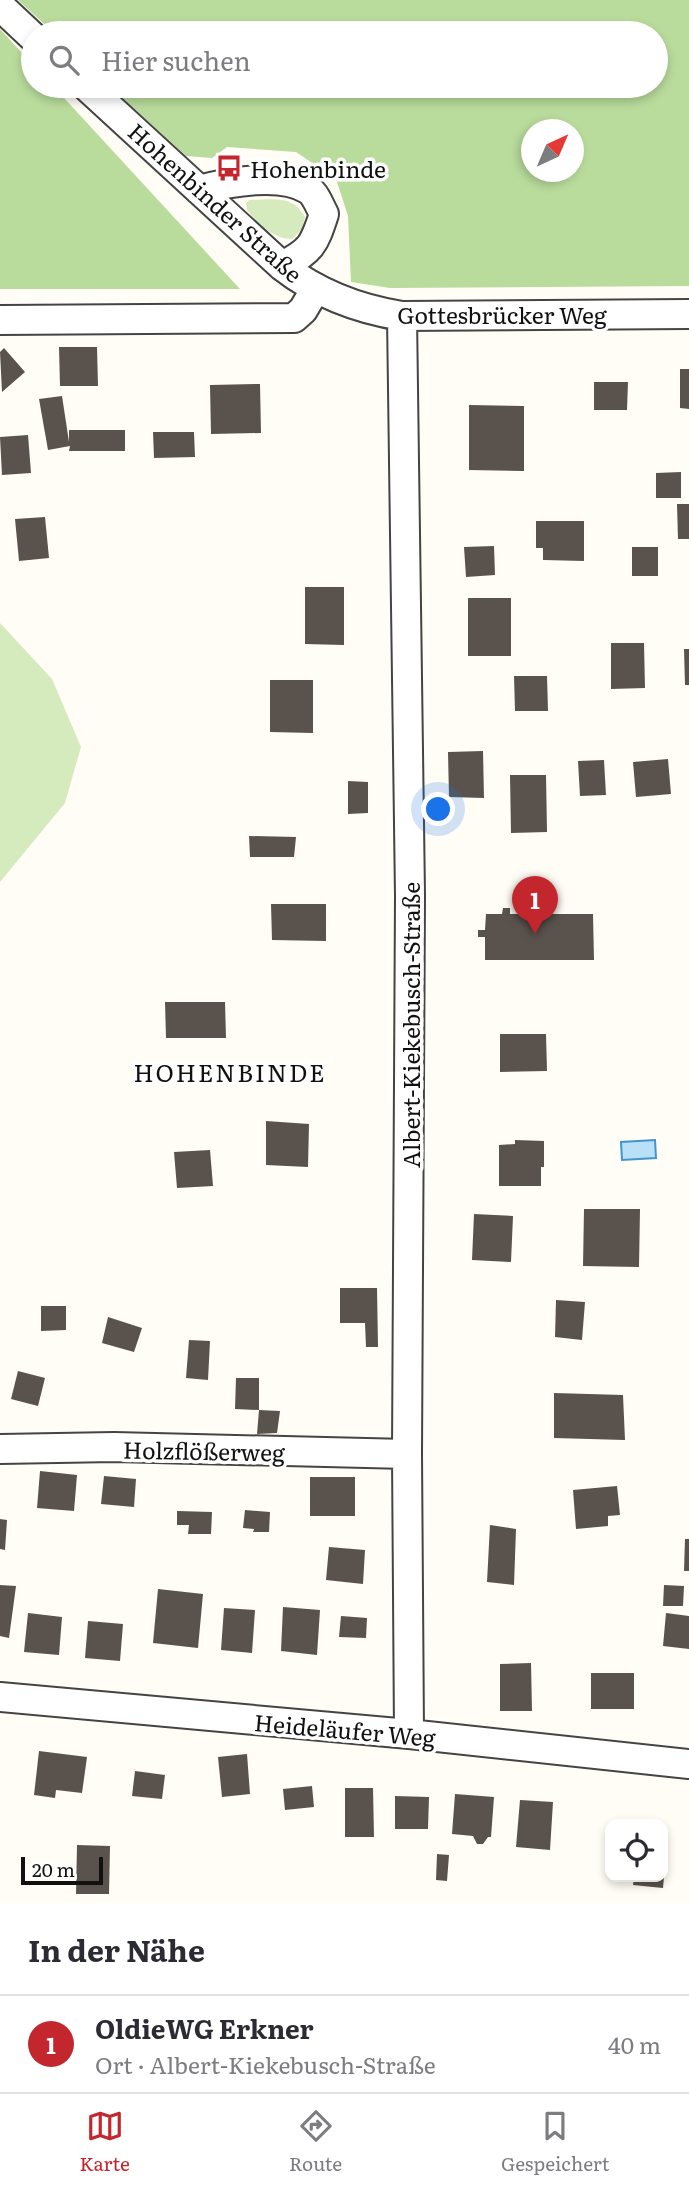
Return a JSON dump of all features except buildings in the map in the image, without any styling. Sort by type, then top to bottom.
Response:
[{"type":"street","points":[[0,6],[21,26]]},
{"type":"street","name":"Hohenbinder Straße","points":[[99,98],[282,266],[316,288]]},
{"type":"street","points":[[199,190],[235,182],[290,181],[312,192],[324,214],[316,239],[303,255],[282,266]]},
{"type":"street","points":[[0,320],[294,318],[303,310],[316,288]]},
{"type":"street","name":"Gottesbrücker Weg","points":[[316,288],[372,311],[402,316],[689,314]]},
{"type":"street","name":"Albert-Kiekebusch-Straße","points":[[402,316],[410,896],[407,1454],[409,1734]]},
{"type":"street","name":"Holzflößerweg","points":[[0,1448],[114,1447],[407,1454]]},
{"type":"street","name":"Heideläufer Weg","points":[[0,1697],[409,1734],[689,1764]]},
{"type":"green space","points":[[18,0],[689,0],[689,286],[390,288],[351,282],[348,216],[336,179],[296,152],[227,147],[212,158],[186,156],[123,98],[668,98],[668,21],[41,21]]},
{"type":"green space","points":[[0,29],[21,52],[21,98],[64,98],[240,289],[0,289]]},
{"type":"green space","points":[[274,199],[294,205],[305,217],[302,229],[292,239],[272,234],[247,210],[246,204],[249,200]]},
{"type":"green space","points":[[0,623],[52,679],[81,747],[65,803],[0,882]]},
{"type":"water","points":[[655,1140],[656,1158],[622,1160],[621,1142]]},
{"type":"place","name":"Hohenbinde","points":[[229,168]]},
{"type":"place","name":"OldieWG Erkner","points":[[535,934]]},
{"type":"district","name":"HOHENBINDE","points":[[230,1071]]}]
